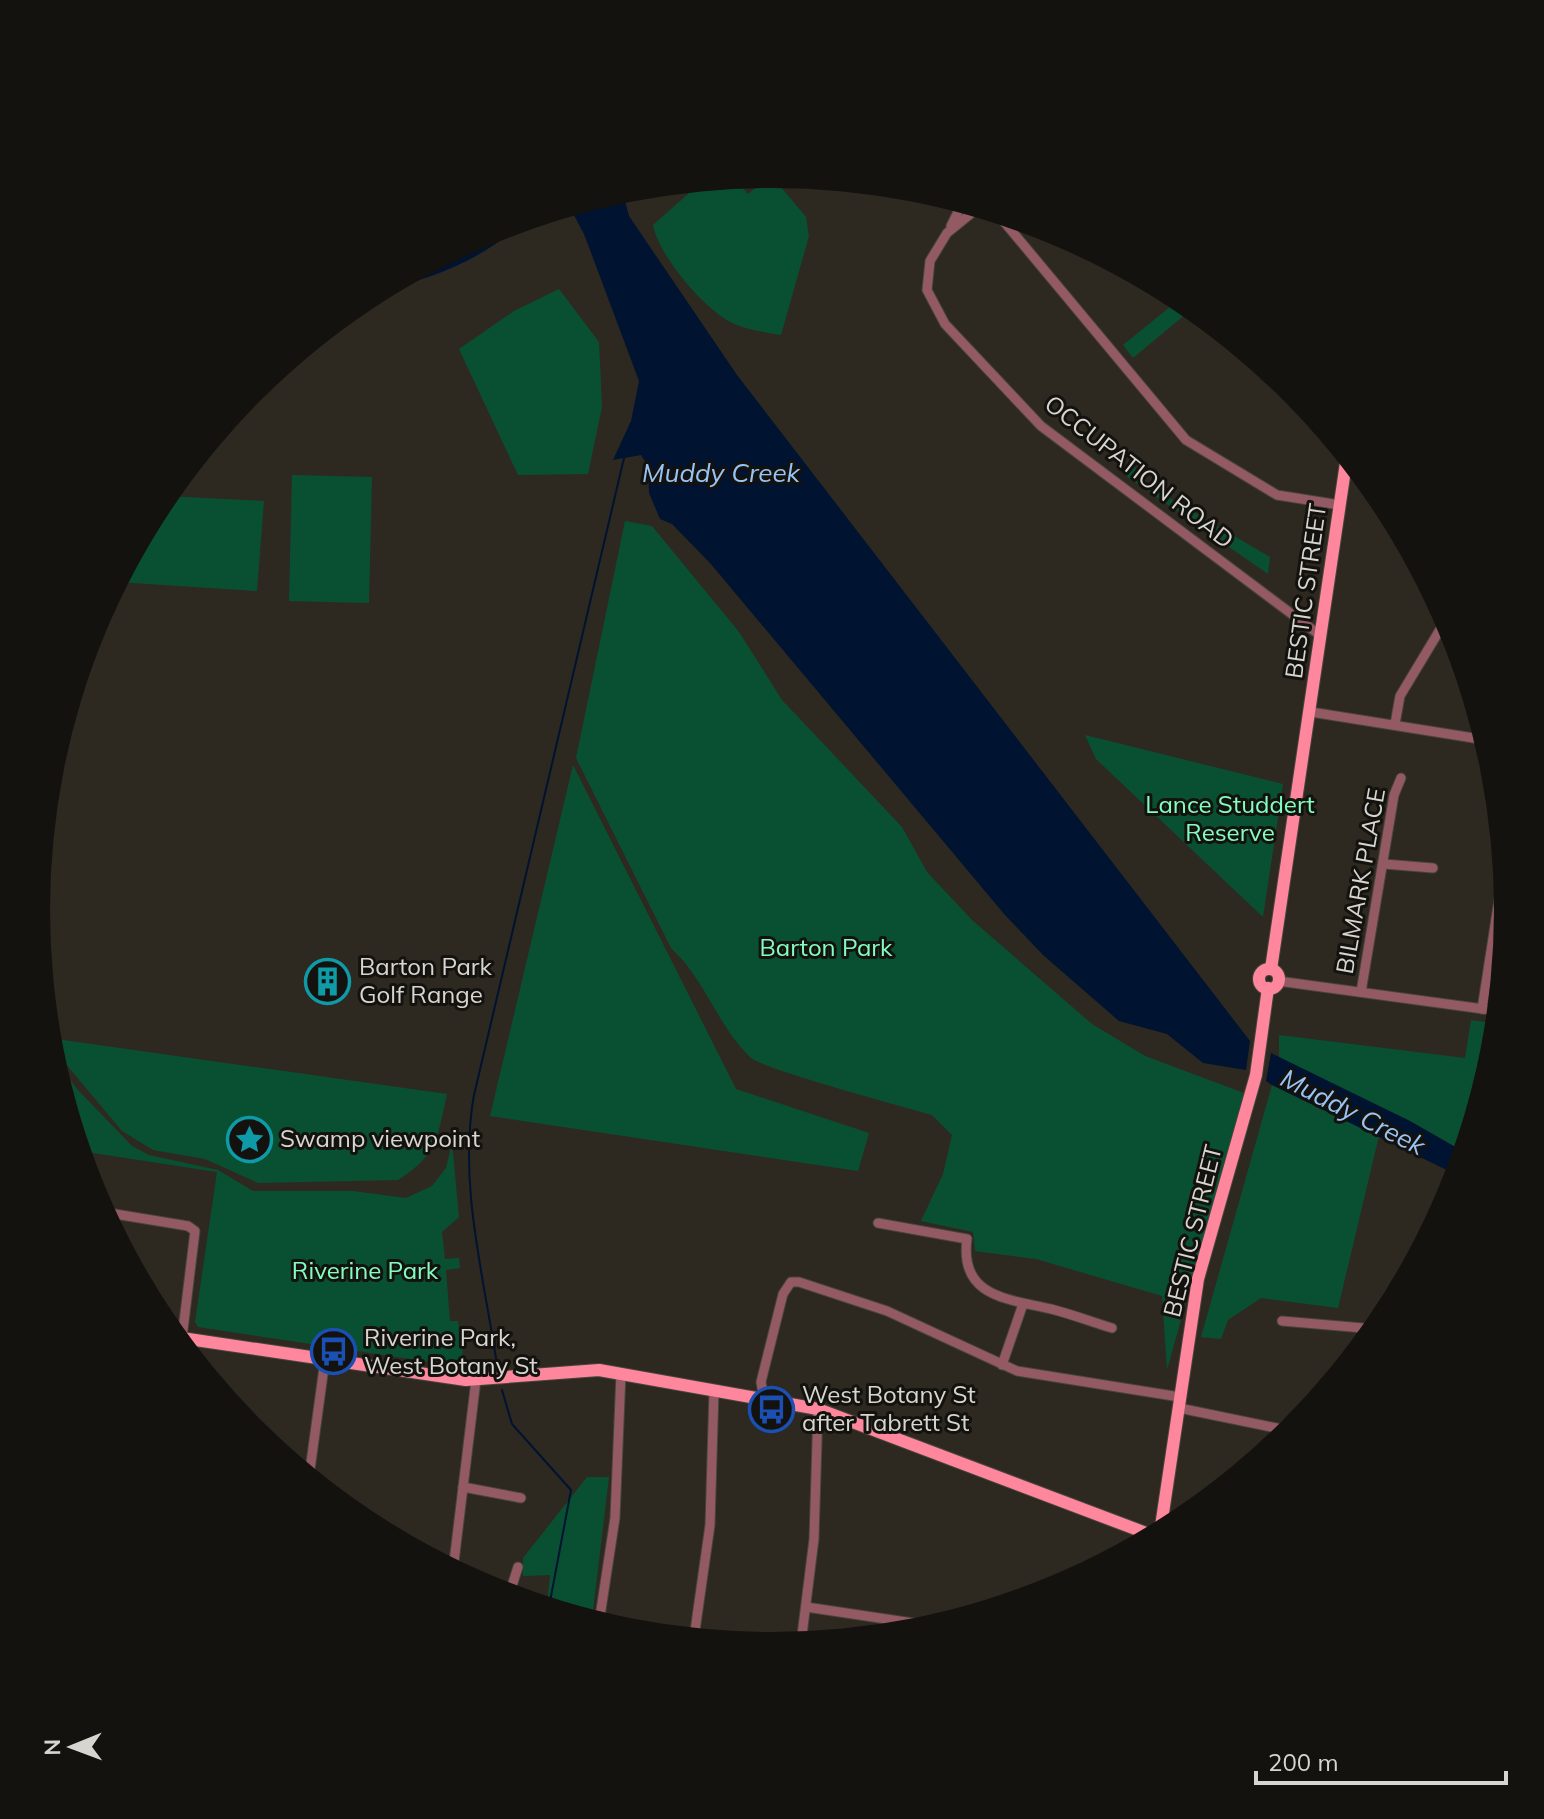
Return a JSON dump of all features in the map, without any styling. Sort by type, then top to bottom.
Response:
[{"type":"main road","name":"BESTIC STREET","points":[[1163,1517],[1198,1279],[1256,1075],[1273,985],[1260,978],[1262,972],[1271,969],[1345,470]]},
{"type":"main road","points":[[192,1339],[476,1380],[583,1369],[621,1373],[818,1409],[1140,1531]]},
{"type":"street","points":[[947,233],[958,212]]},
{"type":"street","name":"OCCUPATION ROAD","points":[[969,215],[947,233],[930,261],[927,282],[932,306],[945,324],[1041,426],[1321,636]]},
{"type":"street","points":[[1009,228],[1186,440],[1277,495],[1340,505]]},
{"type":"street","points":[[1395,724],[1400,696],[1439,632]]},
{"type":"street","points":[[1311,712],[1472,738]]},
{"type":"street","name":"BILMARK PLACE","points":[[1361,992],[1394,795],[1401,778]]},
{"type":"street","points":[[1384,864],[1433,868]]},
{"type":"street","points":[[1482,1009],[1493,940]]},
{"type":"street","points":[[1273,985],[1361,992],[1487,1010]]},
{"type":"street","points":[[118,1214],[188,1226],[195,1231],[185,1329]]},
{"type":"street","points":[[878,1223],[967,1239],[965,1254],[969,1272],[986,1292],[1112,1328]]},
{"type":"street","points":[[764,1399],[761,1382],[787,1286],[799,1282],[834,1291],[887,1311],[1017,1371],[1180,1402],[1275,1427]]},
{"type":"street","points":[[1002,1365],[1023,1304]]},
{"type":"street","points":[[1282,1321],[1360,1328]]},
{"type":"street","points":[[311,1464],[325,1360]]},
{"type":"street","points":[[601,1611],[615,1518],[621,1373]]},
{"type":"street","points":[[454,1558],[476,1380]]},
{"type":"street","points":[[696,1627],[710,1525],[714,1390]]},
{"type":"street","points":[[803,1631],[814,1539],[818,1409]]},
{"type":"street","points":[[463,1487],[521,1498]]},
{"type":"street","points":[[513,1583],[518,1567]]},
{"type":"street","points":[[806,1607],[896,1620]]},
{"type":"green space","points":[[755,188],[782,188],[806,217],[809,236],[781,335],[732,323],[709,306],[673,266],[653,225],[690,193],[744,189],[748,194]]},
{"type":"green space","points":[[559,289],[599,342],[602,407],[588,474],[518,475],[459,349],[514,311]]},
{"type":"green space","points":[[1170,307],[1183,316],[1133,358],[1123,345]]},
{"type":"green space","points":[[1133,465],[1151,487],[1270,557],[1268,574],[1122,473]]},
{"type":"green space","points":[[292,475],[372,477],[369,603],[289,601]]},
{"type":"green space","points":[[180,497],[264,501],[257,591],[128,583]]},
{"type":"green space","name":"Barton Park","points":[[625,521],[652,526],[739,632],[782,700],[902,827],[927,872],[972,920],[1092,1024],[1145,1056],[1244,1093],[1167,1370],[1162,1296],[1036,1259],[975,1251],[973,1232],[921,1221],[943,1174],[952,1135],[932,1115],[805,1079],[750,1057],[729,1031],[683,960],[671,948],[576,758]]},
{"type":"green space","name":"Lance Studdert Reserve","points":[[1085,735],[1283,784],[1263,917],[1096,759]]},
{"type":"green space","points":[[573,765],[736,1089],[869,1133],[858,1171],[490,1116]]},
{"type":"green space","points":[[1471,1020],[1485,1022],[1454,1146],[1410,1121],[1279,1060],[1279,1035],[1465,1058]]},
{"type":"green space","points":[[62,1040],[447,1094],[434,1143],[421,1162],[398,1180],[258,1183],[205,1159],[153,1150],[122,1131],[68,1067]]},
{"type":"green space","name":"Riverine Park","points":[[72,1082],[132,1146],[149,1155],[218,1170],[253,1191],[353,1191],[406,1198],[432,1186],[446,1168],[452,1143],[459,1217],[442,1232],[445,1259],[459,1258],[460,1268],[446,1270],[450,1321],[458,1321],[462,1345],[457,1366],[198,1327],[195,1322],[217,1172],[92,1153]]},
{"type":"green space","points":[[1272,1085],[1379,1136],[1338,1308],[1261,1298],[1228,1320],[1221,1339],[1201,1337]]},
{"type":"green space","points":[[587,1477],[609,1477],[593,1609],[548,1595],[550,1575],[523,1576],[523,1558]]},
{"type":"water","name":"Muddy Creek","points":[[625,202],[629,216],[737,375],[1250,1041],[1246,1070],[1203,1063],[1167,1034],[1119,1021],[1043,955],[1005,915],[710,563],[672,524],[660,519],[649,493],[648,466],[641,455],[613,460],[631,421],[639,381],[584,234],[574,215]]},
{"type":"water","points":[[501,240],[460,264],[421,279],[453,262]]},
{"type":"water","points":[[1271,1053],[1410,1121],[1454,1146],[1445,1169],[1272,1085],[1266,1081]]},
{"type":"waterway","points":[[497,1365],[471,1196],[470,1128],[474,1095],[624,458]]},
{"type":"waterway","points":[[502,1390],[512,1424],[571,1490],[551,1596]]},
{"type":"place","name":"Barton Park Golf Range","points":[[328,981]]},
{"type":"place","name":"Swamp viewpoint","points":[[249,1139]]},
{"type":"place","name":"Riverine Park, West Botany St","points":[[333,1352]]},
{"type":"place","name":"West Botany St after Tabrett St","points":[[771,1409]]}]
